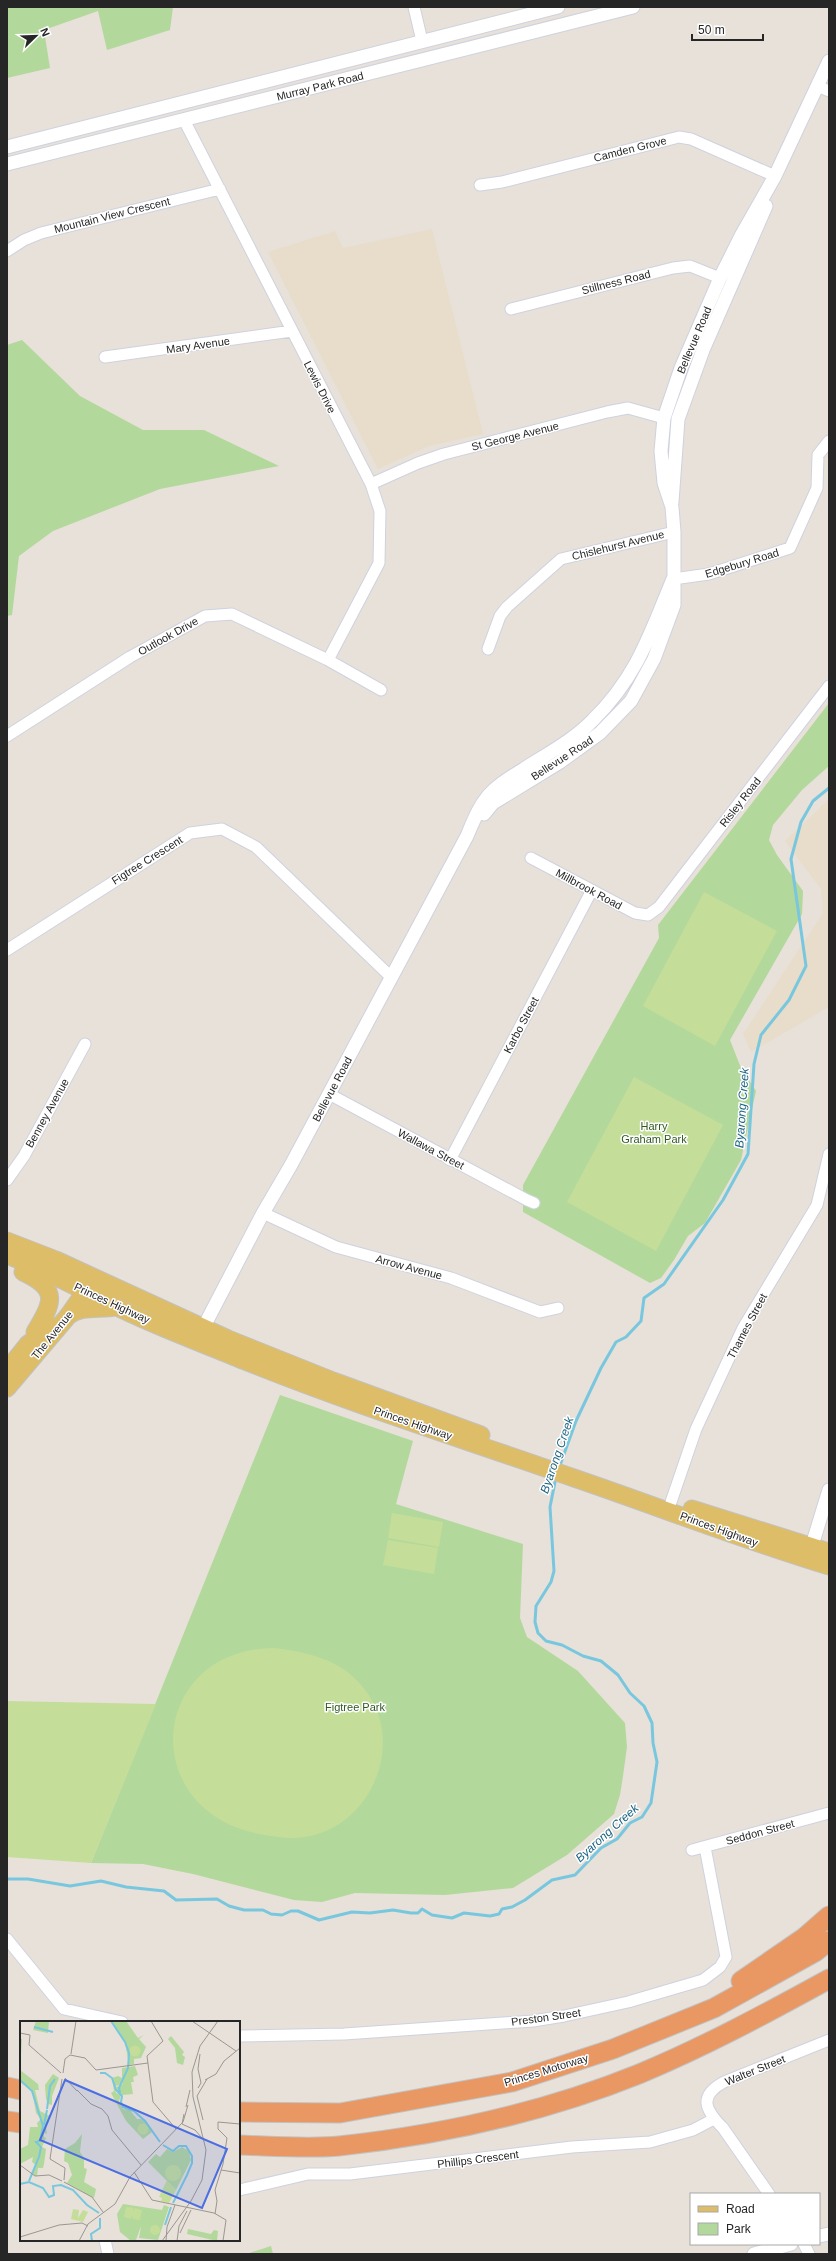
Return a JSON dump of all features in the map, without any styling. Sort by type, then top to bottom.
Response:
[{"type":"highway","points":[[684,2020],[805,1937],[829,1916]]},
{"type":"highway","name":"Princes Motorway","points":[[240,2112],[340,2112],[512,2082],[614,2049],[714,2008],[815,1952],[829,1941]]},
{"type":"highway","points":[[240,2145],[338,2146],[431,2132],[518,2114],[592,2091],[638,2074],[768,2012],[829,1979]]},
{"type":"highway","points":[[7,2087],[20,2090]]},
{"type":"highway","points":[[7,2120],[20,2123]]},
{"type":"main road","name":"Princes Highway","points":[[7,1241],[56,1260],[116,1307],[199,1334]]},
{"type":"main road","name":"Princes Highway","points":[[7,1255],[85,1283],[326,1393],[441,1434],[545,1463],[671,1502],[810,1553],[829,1566]]},
{"type":"main road","points":[[7,1264],[40,1282],[46,1289],[50,1298],[50,1307],[47,1314],[28,1344]]},
{"type":"main road","name":"The Avenue","points":[[7,1388],[68,1316],[85,1283]]},
{"type":"main road","name":"The Avenue","points":[[7,1370],[28,1344],[39,1336],[85,1283]]},
{"type":"main road","points":[[68,1316],[80,1309],[101,1310],[116,1307]]},
{"type":"main road","name":"Princes Highway","points":[[570,1471],[658,1507],[735,1536],[810,1553],[829,1552]]},
{"type":"street","points":[[414,7],[422,41]]},
{"type":"street","name":"Murray Park Road","points":[[7,147],[558,7]]},
{"type":"street","name":"Murray Park Road","points":[[7,164],[633,7]]},
{"type":"street","name":"Bellevue Road","points":[[672,507],[664,483],[661,451],[664,418],[681,368],[720,278],[752,215],[773,180],[823,88],[829,61]]},
{"type":"street","name":"Lewis Drive","points":[[184,120],[371,484],[380,511],[379,563],[328,660]]},
{"type":"street","name":"Camden Grove","points":[[480,185],[502,182],[679,136],[691,139],[773,180]]},
{"type":"street","name":"Bellevue Road","points":[[199,1334],[467,836],[493,804],[560,762],[594,737],[631,701],[654,659],[674,605],[674,532],[672,507],[678,419],[703,350],[767,202],[773,180]]},
{"type":"street","name":"Mountain View Crescent","points":[[7,251],[24,240],[41,233],[220,189]]},
{"type":"street","name":"Stillness Road","points":[[511,308],[673,268],[690,266],[720,278]]},
{"type":"street","name":"Mary Avenue","points":[[105,357],[292,331]]},
{"type":"street","name":"St George Avenue","points":[[371,484],[418,463],[444,454],[607,412],[628,408],[664,418]]},
{"type":"street","name":"Edgebury Road","points":[[673,579],[709,574],[790,548],[817,488],[818,455],[829,441]]},
{"type":"street","name":"Chislehurst Avenue","points":[[488,649],[500,616],[506,607],[561,559],[674,532]]},
{"type":"street","name":"Outlook Drive","points":[[7,736],[130,657],[205,616],[232,614],[328,660],[381,690]]},
{"type":"street","name":"Risley Road","points":[[648,915],[659,907],[829,686]]},
{"type":"street","name":"Figtree Crescent","points":[[7,950],[190,833],[222,829],[256,846],[391,977]]},
{"type":"street","name":"Millbrook Road","points":[[531,858],[635,913],[648,915]]},
{"type":"street","name":"Karbo Street","points":[[450,1160],[592,890]]},
{"type":"street","name":"Benney Avenue","points":[[7,1180],[28,1149],[85,1044]]},
{"type":"street","name":"Wallawa Street","points":[[329,1094],[450,1160],[527,1200],[534,1202]]},
{"type":"street","name":"Thames Street","points":[[671,1502],[696,1429],[743,1328],[817,1205],[829,1154]]},
{"type":"street","name":"Arrow Avenue","points":[[263,1213],[336,1247],[451,1278],[540,1312],[558,1308]]},
{"type":"street","points":[[810,1553],[829,1490]]},
{"type":"street","name":"Seddon Street","points":[[692,1850],[829,1813]]},
{"type":"street","name":"Preston Street","points":[[240,2036],[344,2034],[533,2021],[628,2002],[703,1980],[720,1967],[726,1957],[705,1847]]},
{"type":"street","points":[[7,1939],[64,2009],[118,2021]]},
{"type":"street","name":"Walter Street","points":[[714,2119],[706,2104],[710,2092],[716,2086],[829,2040]]},
{"type":"street","points":[[714,2119],[723,2128],[768,2193]]},
{"type":"street","name":"Phillips Crescent","points":[[240,2190],[308,2174],[350,2174],[572,2148],[650,2142],[693,2130],[714,2119]]},
{"type":"street","points":[[105,2241],[108,2254]]},
{"type":"street","points":[[754,2254],[787,2245]]},
{"type":"street","points":[[804,2245],[809,2254]]},
{"type":"shaded area","points":[[432,229],[483,434],[429,446],[378,469],[268,252],[335,231],[343,248]]},
{"type":"shaded area","points":[[829,799],[829,1007],[751,1052],[743,1034],[823,913],[821,889],[785,841]]},
{"type":"green space","points":[[7,7],[173,7],[170,30],[107,50],[98,11],[44,30],[50,68],[7,78]]},
{"type":"green space","points":[[22,340],[80,396],[143,430],[204,430],[279,466],[160,489],[53,531],[19,556],[12,615],[7,616],[7,345]]},
{"type":"green space","name":"Harry Graham Park","points":[[829,703],[829,766],[802,790],[773,825],[769,840],[777,855],[803,891],[802,914],[730,1040],[741,1068],[756,1091],[741,1160],[705,1223],[688,1236],[674,1260],[661,1278],[650,1283],[523,1212],[523,1185],[659,938],[658,925]]},
{"type":"green space","points":[[704,892],[777,931],[715,1046],[643,1006]]},
{"type":"green space","points":[[634,1077],[723,1125],[656,1251],[567,1202]]},
{"type":"green space","name":"Figtree Park","points":[[280,1395],[413,1441],[396,1504],[523,1544],[520,1618],[527,1637],[578,1671],[625,1723],[627,1747],[620,1795],[614,1814],[567,1855],[513,1888],[445,1895],[355,1893],[322,1902],[294,1900],[193,1874],[143,1864],[91,1863]]},
{"type":"green space","points":[[392,1513],[443,1522],[439,1547],[388,1538]]},
{"type":"green space","points":[[388,1540],[438,1548],[434,1574],[383,1565]]},
{"type":"green space","points":[[274,1648],[322,1658],[344,1669],[362,1686],[376,1709],[382,1734],[382,1759],[374,1783],[361,1804],[343,1821],[320,1833],[294,1838],[259,1834],[219,1819],[192,1795],[177,1764],[174,1732],[182,1701],[202,1674],[233,1655]]},
{"type":"green space","points":[[7,1701],[156,1704],[91,1863],[7,1857]]},
{"type":"green space","points":[[271,2246],[273,2254],[246,2254]]},
{"type":"waterway","name":"Byarong Creek","points":[[559,1468],[576,1421],[601,1368],[616,1342],[626,1337],[641,1321],[644,1298],[664,1284],[723,1200],[748,1154],[754,1064],[761,1035],[789,1000],[806,966],[791,859],[801,822],[813,801],[829,788]]},
{"type":"waterway","name":"Byarong Creek","points":[[7,1879],[28,1879],[70,1886],[101,1881],[126,1887],[164,1891],[176,1900],[217,1899],[229,1906],[244,1910],[263,1910],[271,1914],[282,1915],[291,1911],[298,1911],[319,1920],[352,1912],[370,1913],[393,1910],[418,1913],[422,1909],[432,1915],[452,1918],[464,1913],[490,1916],[499,1914],[502,1909],[512,1907],[525,1900],[552,1880],[575,1875],[601,1848],[617,1839],[630,1823],[642,1817],[651,1803],[657,1762],[653,1743],[652,1723],[644,1706],[630,1693],[618,1675],[601,1661],[583,1656],[562,1645],[546,1641],[538,1633],[535,1622],[536,1606],[551,1582],[554,1571],[550,1507],[556,1477]]}]
